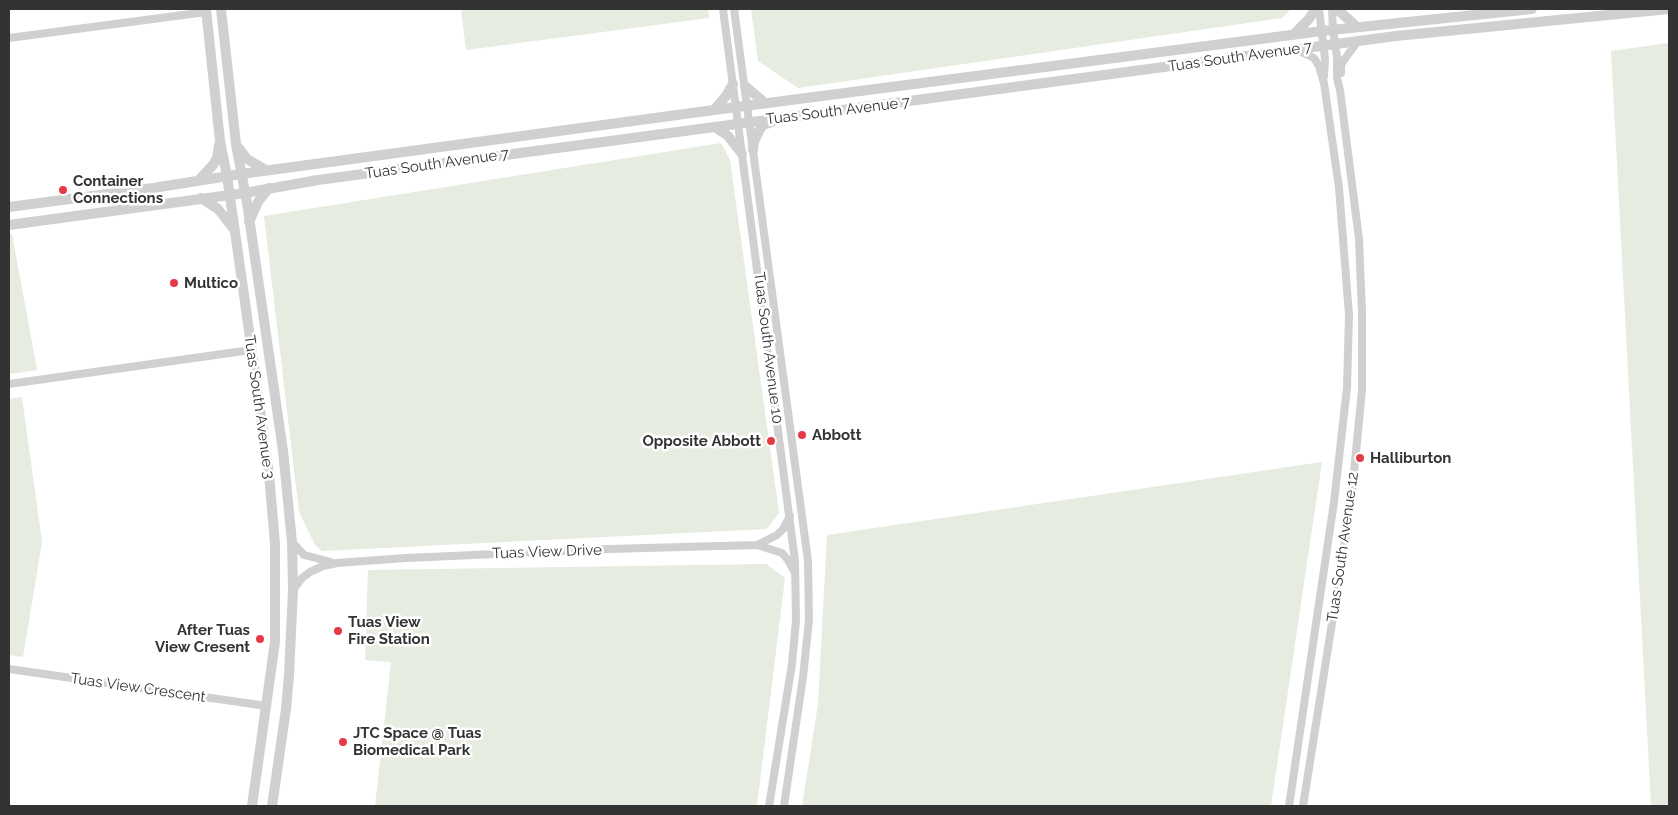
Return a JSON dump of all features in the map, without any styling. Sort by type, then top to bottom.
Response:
[{"type":"street","name":"Tuas South Avenue 3","points":[[221,9],[236,144],[283,451],[292,542],[293,590],[286,709],[272,806]]},
{"type":"street","name":"Tuas South Avenue 10","points":[[723,9],[736,107],[744,123],[753,150],[808,561],[808,620],[803,677],[784,806]]},
{"type":"street","name":"Tuas South Avenue 10","points":[[734,9],[747,106],[742,154],[796,561],[796,620],[792,664],[769,806]]},
{"type":"street","points":[[1293,35],[1317,9]]},
{"type":"street","name":"Tuas South Avenue 12","points":[[1289,806],[1334,502],[1347,388],[1349,315],[1344,239],[1324,81],[1324,46],[1317,9]]},
{"type":"street","name":"Tuas South Avenue 12","points":[[1302,806],[1351,503],[1362,390],[1362,312],[1359,239],[1337,78],[1332,9]]},
{"type":"street","points":[[1337,9],[1357,27]]},
{"type":"street","name":"Tuas South Avenue 7","points":[[9,207],[266,170],[765,103],[1322,31],[1532,9]]},
{"type":"street","name":"Tuas South Avenue 7","points":[[9,224],[245,193],[318,180],[1396,36],[1669,9]]},
{"type":"street","name":"Tuas South Avenue 3","points":[[206,10],[220,141],[235,230],[268,474],[275,544],[275,642],[252,806]]},
{"type":"street","points":[[9,38],[206,10]]},
{"type":"street","points":[[1340,90],[1341,66],[1358,41]]},
{"type":"street","points":[[1296,50],[1307,53],[1314,58],[1324,81],[1330,76],[1337,78]]},
{"type":"street","points":[[714,110],[733,84]]},
{"type":"street","points":[[744,86],[765,103]]},
{"type":"street","points":[[753,150],[754,142],[763,125],[780,118]]},
{"type":"street","points":[[715,127],[728,136],[742,154]]},
{"type":"street","points":[[199,180],[217,158],[220,141]]},
{"type":"street","points":[[236,144],[247,158],[266,170]]},
{"type":"street","points":[[249,223],[254,210],[269,188]]},
{"type":"street","points":[[202,198],[218,209],[235,230]]},
{"type":"street","points":[[9,384],[251,350]]},
{"type":"street","name":"Tuas View Drive","points":[[757,545],[777,535],[783,529],[790,516]]},
{"type":"street","name":"Tuas View Drive","points":[[292,542],[304,555],[322,561],[337,563]]},
{"type":"street","name":"Tuas View Drive","points":[[293,590],[302,578],[310,572],[323,566],[337,563],[609,549],[757,545],[782,554],[788,560],[796,575]]},
{"type":"street","points":[[275,642],[280,637],[291,636]]},
{"type":"street","name":"Tuas View Crescent","points":[[9,669],[267,706]]},
{"type":"shaded area","points":[[461,9],[708,9],[709,18],[466,50]]},
{"type":"shaded area","points":[[751,9],[1291,9],[1282,18],[798,88],[758,61]]},
{"type":"shaded area","points":[[1669,43],[1669,806],[1651,806],[1611,51]]},
{"type":"shaded area","points":[[721,143],[730,160],[779,513],[767,529],[322,551],[315,545],[299,512],[264,216]]},
{"type":"shaded area","points":[[9,234],[12,234],[37,370],[9,374]]},
{"type":"shaded area","points":[[22,397],[42,542],[23,657],[9,655],[9,399]]},
{"type":"shaded area","points":[[1322,462],[1271,806],[802,806],[818,704],[827,535]]},
{"type":"shaded area","points":[[766,564],[785,578],[757,806],[375,806],[391,662],[365,660],[368,570]]},
{"type":"place","name":"Container Connections","points":[[63,190]]},
{"type":"place","name":"Multico","points":[[174,283]]},
{"type":"place","name":"Abbott","points":[[802,435]]},
{"type":"place","name":"Opposite Abbott","points":[[771,441]]},
{"type":"place","name":"Halliburton","points":[[1360,458]]},
{"type":"place","name":"Tuas View Fire Station","points":[[338,631]]},
{"type":"place","name":"After Tuas View Cresent","points":[[260,639]]},
{"type":"place","name":"JTC Space @ Tuas Biomedical Park","points":[[343,742]]}]
